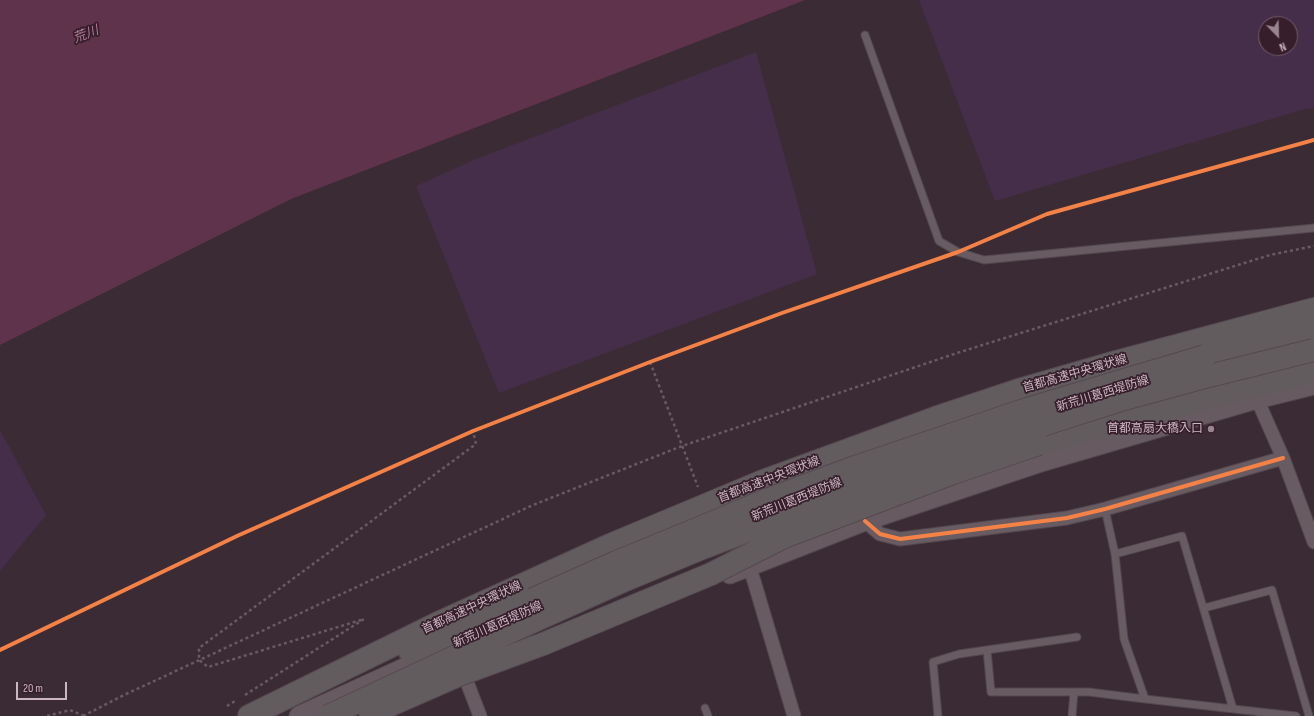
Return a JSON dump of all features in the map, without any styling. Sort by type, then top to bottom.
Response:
[{"type":"highway","name":"首都高速中央環状線","points":[[249,716],[436,624],[542,575],[763,481],[935,418],[1022,390],[1127,359],[1314,309]]},
{"type":"highway","points":[[1226,350],[1314,319]]},
{"type":"highway","points":[[264,716],[614,563],[770,499],[862,464],[1027,409],[1226,350],[1314,329]]},
{"type":"highway","points":[[328,716],[623,581],[854,491],[947,457],[1121,400],[1314,350]]},
{"type":"highway","points":[[365,716],[459,675],[542,644],[711,574],[784,537],[953,473],[1039,444],[1214,396],[1314,372]]},
{"type":"main road","points":[[734,524],[767,496],[799,480],[852,459],[1033,398],[1204,348],[1314,319]]},
{"type":"main road","name":"新荒川葛西堤防線","points":[[298,716],[537,608],[694,540],[857,476],[1030,416],[1208,362],[1314,334]]},
{"type":"main road","points":[[392,716],[467,682],[605,627],[749,566],[865,521],[1038,463],[1257,399],[1314,385]]},
{"type":"street","points":[[1257,399],[1283,458],[1314,542]]},
{"type":"street","points":[[865,521],[880,534],[900,539],[1067,518],[1105,509],[1283,458]]},
{"type":"street","points":[[734,524],[749,566],[794,716]]},
{"type":"street","points":[[467,682],[480,716]]},
{"type":"lane","points":[[865,35],[939,241],[958,252],[984,260],[1314,228]]},
{"type":"lane","points":[[1105,509],[1114,554],[1124,639],[1145,698]]},
{"type":"lane","points":[[1114,554],[1182,536],[1233,708]]},
{"type":"lane","points":[[1204,608],[1272,590],[1309,716]]},
{"type":"lane","points":[[938,716],[933,662],[959,654],[1077,637]]},
{"type":"lane","points":[[987,650],[991,692],[1089,692],[1296,716]]},
{"type":"lane","points":[[1072,716],[1074,692]]},
{"type":"lane","points":[[705,708],[708,716]]},
{"type":"path","points":[[47,716],[70,710],[83,716],[122,696],[533,505],[682,446],[964,351],[1270,255],[1314,246]]},
{"type":"path","points":[[643,365],[657,359]]},
{"type":"path","points":[[650,362],[698,487]]},
{"type":"path","points":[[466,434],[480,428]]},
{"type":"path","points":[[199,660],[199,648],[476,444],[473,431]]},
{"type":"path","points":[[199,660],[208,667],[364,619],[227,706]]},
{"type":"shaded area","points":[[919,0],[1314,0],[1314,108],[1305,109],[995,201]]},
{"type":"shaded area","points":[[756,52],[817,274],[499,393],[416,186],[476,159]]},
{"type":"shaded area","points":[[0,430],[46,515],[0,571]]},
{"type":"water","name":"荒川","points":[[0,0],[805,0],[291,199],[0,345]]},
{"type":"cycle path","points":[[0,650],[237,536],[473,431],[650,362],[782,313],[958,252],[1047,214],[1314,140]]},
{"type":"cycle path","points":[[865,521],[880,534],[900,539],[1067,518],[1105,509],[1283,458]]},
{"type":"place","name":"首都高扇大橋入口","points":[[1211,429]]}]
